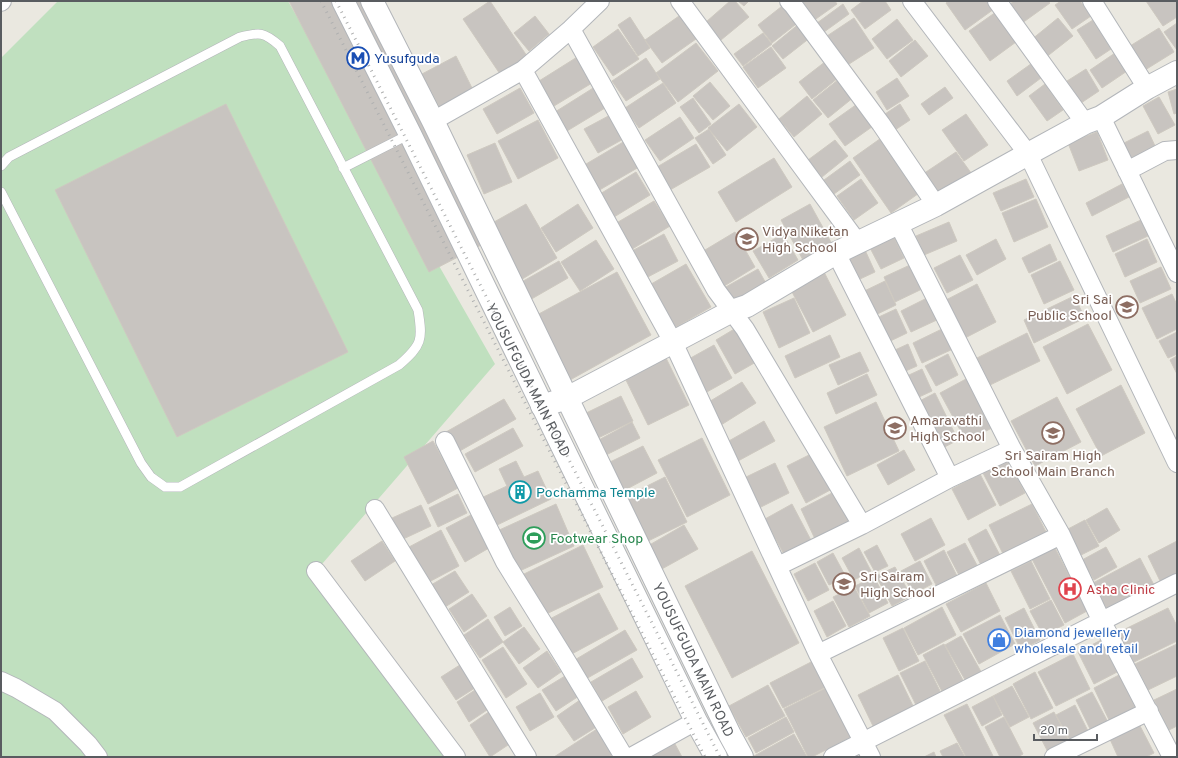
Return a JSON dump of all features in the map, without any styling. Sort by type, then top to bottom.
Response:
[{"type":"main road","name":"YOUSUFGUDA MAIN ROAD","points":[[343,1],[410,134],[696,721],[716,757]]},
{"type":"main road","name":"YOUSUFGUDA MAIN ROAD","points":[[372,1],[433,121],[742,757]]},
{"type":"main road","points":[[542,406],[567,398],[732,311],[747,306],[836,253],[936,205],[1093,120],[1177,72]]},
{"type":"street","points":[[433,121],[523,70],[571,29],[600,1]]},
{"type":"street","points":[[680,1],[858,243]]},
{"type":"street","points":[[789,1],[876,118],[936,205]]},
{"type":"street","points":[[912,1],[1028,154],[1177,463]]},
{"type":"street","points":[[997,1],[1093,120],[1127,171],[1177,274]]},
{"type":"street","points":[[1092,1],[1147,88]]},
{"type":"street","points":[[571,29],[716,290],[745,329],[862,525]]},
{"type":"street","points":[[523,70],[673,342],[818,654],[867,749]]},
{"type":"street","points":[[1127,171],[1165,151],[1177,150]]},
{"type":"street","points":[[898,223],[1012,449],[1061,535],[1102,622],[1172,757]]},
{"type":"street","points":[[836,253],[950,478]]},
{"type":"street","points":[[445,441],[505,562],[624,757]]},
{"type":"street","points":[[778,566],[862,525],[950,478],[1012,449]]},
{"type":"street","points":[[375,509],[527,757]]},
{"type":"street","points":[[818,654],[1061,535]]},
{"type":"street","points":[[316,571],[456,757]]},
{"type":"street","points":[[833,757],[867,749],[1177,583]]},
{"type":"street","points":[[1,681],[55,711],[88,744],[98,757]]},
{"type":"street","points":[[1064,755],[1148,711]]},
{"type":"street","points":[[632,757],[696,721]]},
{"type":"lane","points":[[1,166],[9,157],[240,37],[263,34],[273,39],[280,46],[418,310],[421,327],[420,342],[411,354],[398,365],[180,487],[165,487],[151,477],[141,464],[1,192]]},
{"type":"lane","points":[[343,168],[410,134]]},
{"type":"green space","points":[[58,1],[288,1],[495,364],[316,571],[447,757],[1,757],[1,58]]},
{"type":"building","points":[[289,1],[361,1],[485,243],[429,272]]},
{"type":"building","points":[[490,1],[529,59],[502,77],[463,19]]},
{"type":"building","points":[[730,1],[735,1],[749,17],[721,40],[706,22]]},
{"type":"building","points":[[738,1],[749,1],[744,6]]},
{"type":"building","points":[[799,1],[835,1],[837,4],[813,21]]},
{"type":"building","points":[[863,1],[885,1],[891,10],[865,29],[851,10]]},
{"type":"building","points":[[949,1],[988,1],[994,9],[965,30],[946,3]]},
{"type":"building","points":[[1014,1],[1048,1],[1050,3],[1018,26],[1005,8]]},
{"type":"building","points":[[1061,1],[1080,1],[1091,16],[1072,29],[1055,5]]},
{"type":"building","points":[[1146,1],[1177,1],[1177,17],[1163,26]]},
{"type":"building","points":[[786,3],[800,21],[772,43],[758,25]]},
{"type":"building","points":[[843,4],[849,14],[824,32],[817,23]]},
{"type":"building","points":[[996,12],[1016,42],[990,61],[969,31]]},
{"type":"building","points":[[535,16],[549,34],[529,51],[514,33]]},
{"type":"building","points":[[679,16],[696,39],[662,63],[645,40]]},
{"type":"building","points":[[630,17],[650,48],[638,56],[618,25]]},
{"type":"building","points":[[854,18],[874,48],[846,66],[827,36]]},
{"type":"building","points":[[1058,18],[1073,36],[1045,58],[1031,40]]},
{"type":"building","points":[[897,19],[913,40],[887,59],[872,39]]},
{"type":"building","points":[[1093,20],[1111,49],[1096,59],[1077,30]]},
{"type":"building","points":[[800,23],[811,37],[783,59],[772,46]]},
{"type":"building","points":[[1177,23],[1177,50],[1164,32]]},
{"type":"building","points":[[1159,28],[1174,52],[1145,70],[1130,46]]},
{"type":"building","points":[[618,29],[639,59],[613,76],[593,47]]},
{"type":"building","points":[[763,33],[772,44],[743,66],[734,54]]},
{"type":"building","points":[[915,40],[928,56],[901,77],[889,61]]},
{"type":"building","points":[[696,43],[718,71],[678,102],[656,73]]},
{"type":"building","points":[[771,47],[786,68],[758,88],[743,67]]},
{"type":"building","points":[[1118,51],[1130,69],[1102,88],[1090,70]]},
{"type":"building","points":[[582,54],[597,80],[554,106],[539,81]]},
{"type":"building","points":[[456,56],[475,94],[442,112],[422,74]]},
{"type":"building","points":[[646,58],[660,79],[626,101],[612,81]]},
{"type":"building","points":[[830,58],[843,74],[812,99],[799,82]]},
{"type":"building","points":[[1035,61],[1045,75],[1017,96],[1007,81]]},
{"type":"building","points":[[1086,69],[1099,91],[1081,103],[1067,81]]},
{"type":"building","points":[[897,78],[909,96],[887,110],[876,92]]},
{"type":"building","points":[[839,79],[854,97],[828,118],[813,100]]},
{"type":"building","points":[[710,82],[730,106],[713,120],[693,96]]},
{"type":"building","points":[[663,83],[676,103],[639,128],[625,108]]},
{"type":"building","points":[[1045,84],[1063,110],[1047,121],[1029,96]]},
{"type":"building","points":[[598,85],[610,105],[567,131],[555,112]]},
{"type":"building","points":[[945,87],[953,98],[929,115],[921,104]]},
{"type":"building","points":[[520,88],[534,113],[497,134],[483,109]]},
{"type":"building","points":[[1177,89],[1177,113],[1174,114],[1168,92]]},
{"type":"building","points":[[807,96],[822,114],[794,137],[779,119]]},
{"type":"building","points":[[1159,97],[1175,125],[1158,134],[1143,106]]},
{"type":"building","points":[[693,98],[711,124],[699,133],[680,107]]},
{"type":"building","points":[[860,102],[876,124],[845,146],[829,124]]},
{"type":"building","points":[[226,104],[348,352],[177,437],[55,190]]},
{"type":"building","points":[[739,104],[757,127],[727,151],[708,128]]},
{"type":"building","points":[[900,104],[910,120],[892,132],[882,116]]},
{"type":"building","points":[[614,113],[627,137],[598,153],[584,129]]},
{"type":"building","points":[[966,114],[988,145],[964,161],[942,130]]},
{"type":"building","points":[[680,117],[694,138],[660,161],[645,140]]},
{"type":"building","points":[[538,120],[558,158],[518,179],[498,141]]},
{"type":"building","points":[[709,129],[726,155],[713,164],[695,138]]},
{"type":"building","points":[[1148,131],[1156,148],[1131,159],[1124,143]]},
{"type":"building","points":[[1097,132],[1108,160],[1079,171],[1068,143]]},
{"type":"building","points":[[884,136],[922,191],[891,213],[853,158]]},
{"type":"building","points":[[835,140],[848,156],[822,177],[808,160]]},
{"type":"building","points":[[625,141],[639,167],[596,192],[581,167]]},
{"type":"building","points":[[495,143],[512,182],[484,194],[467,155]]},
{"type":"building","points":[[696,144],[710,167],[670,190],[657,167]]},
{"type":"building","points":[[956,152],[974,177],[940,200],[923,174]]},
{"type":"building","points":[[774,158],[792,187],[736,222],[718,192]]},
{"type":"building","points":[[850,161],[860,175],[834,194],[824,180]]},
{"type":"building","points":[[636,172],[650,195],[614,217],[600,194]]},
{"type":"building","points":[[861,179],[878,203],[854,220],[837,196]]},
{"type":"building","points":[[1026,179],[1034,197],[1001,211],[993,193]]},
{"type":"building","points":[[1122,184],[1129,197],[1092,216],[1086,203]]},
{"type":"building","points":[[1036,199],[1048,227],[1014,242],[1002,213]]},
{"type":"building","points":[[654,201],[670,226],[629,251],[613,225]]},
{"type":"building","points":[[526,204],[557,258],[519,281],[487,226]]},
{"type":"building","points":[[578,204],[593,228],[556,252],[541,228]]},
{"type":"building","points":[[810,204],[832,244],[803,260],[781,220]]},
{"type":"building","points":[[1141,220],[1148,236],[1113,252],[1106,236]]},
{"type":"building","points":[[949,222],[957,241],[924,255],[916,236]]},
{"type":"building","points":[[735,232],[755,267],[721,288],[700,253]]},
{"type":"building","points":[[892,233],[904,258],[881,269],[868,244]]},
{"type":"building","points":[[664,234],[678,261],[644,279],[630,252]]},
{"type":"building","points":[[783,234],[798,260],[769,278],[753,251]]},
{"type":"building","points":[[996,239],[1006,259],[977,275],[966,255]]},
{"type":"building","points":[[1147,239],[1157,262],[1125,277],[1115,254]]},
{"type":"building","points":[[596,240],[614,269],[580,291],[561,262]]},
{"type":"building","points":[[1050,244],[1057,260],[1029,273],[1022,258]]},
{"type":"building","points":[[865,250],[875,272],[845,286],[835,264]]},
{"type":"building","points":[[960,255],[973,280],[947,293],[934,268]]},
{"type":"building","points":[[559,261],[568,278],[528,301],[518,284]]},
{"type":"building","points":[[1060,261],[1074,290],[1044,304],[1031,275]]},
{"type":"building","points":[[686,264],[711,307],[671,330],[646,287]]},
{"type":"building","points":[[910,265],[922,289],[895,302],[884,277]]},
{"type":"building","points":[[1161,267],[1171,289],[1140,303],[1130,281]]},
{"type":"building","points":[[758,269],[768,287],[734,305],[724,288]]},
{"type":"building","points":[[617,272],[651,335],[570,380],[535,316]]},
{"type":"building","points":[[824,272],[846,315],[813,332],[791,290]]},
{"type":"building","points":[[885,281],[896,305],[865,320],[854,296]]},
{"type":"building","points":[[977,284],[996,322],[963,339],[944,301]]},
{"type":"building","points":[[1172,294],[1177,305],[1177,329],[1157,339],[1142,308]]},
{"type":"building","points":[[1074,296],[1085,318],[1034,343],[1024,320]]},
{"type":"building","points":[[929,297],[939,319],[911,332],[901,311]]},
{"type":"building","points":[[794,298],[810,333],[779,348],[763,312]]},
{"type":"building","points":[[896,309],[907,333],[880,346],[868,322]]},
{"type":"building","points":[[1088,324],[1112,370],[1067,394],[1043,347]]},
{"type":"building","points":[[736,328],[756,362],[735,374],[716,340]]},
{"type":"building","points":[[944,328],[953,349],[922,363],[913,343]]},
{"type":"building","points":[[1177,332],[1177,354],[1168,358],[1159,341]]},
{"type":"building","points":[[1027,333],[1040,361],[990,385],[977,358]]},
{"type":"building","points":[[830,335],[840,357],[795,378],[785,356]]},
{"type":"building","points":[[908,344],[917,366],[892,377],[882,356]]},
{"type":"building","points":[[714,345],[732,378],[705,393],[687,360]]},
{"type":"building","points":[[860,352],[869,371],[838,385],[829,365]]},
{"type":"building","points":[[948,354],[958,375],[936,386],[925,366]]},
{"type":"building","points":[[1177,356],[1177,374],[1170,360]]},
{"type":"building","points":[[666,358],[689,405],[648,425],[625,378]]},
{"type":"building","points":[[922,369],[932,391],[906,403],[896,381]]},
{"type":"building","points":[[867,374],[877,395],[836,414],[827,393]]},
{"type":"building","points":[[966,379],[992,428],[966,441],[940,393]]},
{"type":"building","points":[[742,382],[756,403],[721,425],[707,403]]},
{"type":"building","points":[[1121,385],[1145,433],[1101,456],[1076,409]]},
{"type":"building","points":[[935,393],[958,440],[931,454],[908,407]]},
{"type":"building","points":[[621,396],[633,421],[594,440],[582,415]]},
{"type":"building","points":[[1057,397],[1081,442],[1035,466],[1011,421]]},
{"type":"building","points":[[504,399],[516,419],[458,452],[446,432]]},
{"type":"building","points":[[876,402],[899,451],[847,476],[824,427]]},
{"type":"building","points":[[764,421],[775,441],[738,461],[727,442]]},
{"type":"building","points":[[632,422],[640,438],[602,457],[595,442]]},
{"type":"building","points":[[513,428],[523,446],[475,472],[465,454]]},
{"type":"building","points":[[702,438],[730,495],[687,517],[658,460]]},
{"type":"building","points":[[433,441],[458,488],[428,504],[404,457]]},
{"type":"building","points":[[643,446],[657,473],[623,491],[608,463]]},
{"type":"building","points":[[904,450],[915,470],[888,485],[877,465]]},
{"type":"building","points":[[815,452],[834,488],[806,503],[787,466]]},
{"type":"building","points":[[1008,460],[1025,493],[1000,506],[983,473]]},
{"type":"building","name":"Pochamma Temple","points":[[516,461],[524,477],[538,471],[551,499],[493,527],[479,499],[507,486],[499,469]]},
{"type":"building","points":[[775,463],[789,493],[759,508],[744,478]]},
{"type":"building","points":[[980,474],[996,505],[968,520],[952,489]]},
{"type":"building","points":[[665,477],[687,522],[644,543],[623,498]]},
{"type":"building","points":[[834,492],[849,522],[815,539],[801,509]]},
{"type":"building","points":[[458,494],[467,513],[438,527],[429,508]]},
{"type":"building","points":[[556,504],[574,546],[513,574],[495,532]]},
{"type":"building","points":[[792,504],[813,544],[786,558],[765,519]]},
{"type":"building","points":[[1032,504],[1047,534],[1004,556],[989,525]]},
{"type":"building","points":[[421,505],[431,526],[401,540],[392,518]]},
{"type":"building","points":[[1107,508],[1120,530],[1099,543],[1086,520]]},
{"type":"building","points":[[471,515],[489,548],[465,562],[446,528]]},
{"type":"building","points":[[931,518],[945,545],[915,561],[901,534]]},
{"type":"building","points":[[1085,520],[1099,546],[1081,555],[1068,529]]},
{"type":"building","points":[[684,525],[698,549],[660,570],[646,547]]},
{"type":"building","points":[[986,529],[1002,559],[983,569],[968,539]]},
{"type":"building","points":[[441,530],[459,566],[427,583],[409,547]]},
{"type":"building","points":[[382,541],[395,561],[365,581],[351,561]]},
{"type":"building","points":[[1177,541],[1177,577],[1162,585],[1148,556]]},
{"type":"building","points":[[965,543],[978,567],[960,577],[947,552]]},
{"type":"building","points":[[583,545],[603,587],[542,616],[522,575]]},
{"type":"building","points":[[877,545],[888,566],[875,572],[864,552]]},
{"type":"building","points":[[1106,547],[1117,567],[1094,580],[1082,560]]},
{"type":"building","points":[[859,548],[871,571],[854,580],[842,558]]},
{"type":"building","points":[[1055,548],[1087,611],[1065,623],[1032,559]]},
{"type":"building","points":[[944,550],[958,578],[938,589],[924,561]]},
{"type":"building","points":[[752,551],[799,643],[732,678],[685,586]]},
{"type":"building","points":[[833,553],[846,577],[829,585],[817,562]]},
{"type":"building","points":[[1140,558],[1154,585],[1107,609],[1093,583]]},
{"type":"building","points":[[920,561],[932,584],[913,594],[901,571]]},
{"type":"building","points":[[1031,561],[1050,599],[1030,609],[1011,571]]},
{"type":"building","points":[[815,563],[829,590],[808,601],[794,574]]},
{"type":"building","points":[[895,567],[911,596],[892,606],[876,576]]},
{"type":"building","points":[[455,571],[469,592],[445,607],[431,585]]},
{"type":"building","points":[[874,577],[888,603],[869,613],[855,586]]},
{"type":"building","points":[[986,583],[1000,611],[961,632],[946,604]]},
{"type":"building","points":[[854,587],[870,616],[849,627],[833,597]]},
{"type":"building","points":[[599,593],[618,629],[568,656],[548,620]]},
{"type":"building","points":[[472,594],[487,616],[464,632],[449,609]]},
{"type":"building","points":[[1051,600],[1064,625],[1043,635],[1030,611]]},
{"type":"building","points":[[833,601],[846,626],[827,637],[814,611]]},
{"type":"building","points":[[510,607],[522,626],[505,636],[494,617]]},
{"type":"building","points":[[942,607],[956,635],[918,655],[904,628]]},
{"type":"building","points":[[1024,608],[1040,640],[1021,650],[1005,618]]},
{"type":"building","points":[[1168,608],[1177,626],[1177,641],[1132,663],[1117,633]]},
{"type":"building","points":[[1000,615],[1015,644],[979,664],[963,634]]},
{"type":"building","points":[[488,619],[503,642],[480,658],[464,635]]},
{"type":"building","points":[[524,627],[540,649],[519,664],[503,642]]},
{"type":"building","points":[[903,628],[919,661],[899,671],[883,638]]},
{"type":"building","points":[[625,630],[637,650],[584,680],[573,661]]},
{"type":"building","points":[[961,636],[984,677],[968,685],[945,645]]},
{"type":"building","points":[[1105,638],[1121,670],[1094,684],[1078,652]]},
{"type":"building","points":[[944,644],[967,688],[946,699],[923,655]]},
{"type":"building","points":[[1177,644],[1177,676],[1148,690],[1135,664]]},
{"type":"building","points":[[503,647],[527,684],[506,698],[482,660]]},
{"type":"building","points":[[547,651],[561,672],[538,688],[523,668]]},
{"type":"building","points":[[1073,654],[1090,689],[1056,706],[1038,672]]},
{"type":"building","points":[[632,658],[643,677],[602,701],[591,682]]},
{"type":"building","points":[[815,660],[828,686],[783,708],[770,683]]},
{"type":"building","points":[[925,661],[941,693],[916,705],[900,673]]},
{"type":"building","points":[[463,663],[478,686],[456,700],[441,677]]},
{"type":"building","points":[[1035,672],[1053,708],[1031,719],[1013,684]]},
{"type":"building","points":[[898,675],[914,708],[874,728],[858,695]]},
{"type":"building","points":[[1119,675],[1138,710],[1111,724],[1094,688]]},
{"type":"building","points":[[565,676],[579,696],[556,711],[542,690]]},
{"type":"building","points":[[768,685],[785,716],[746,737],[729,706]]},
{"type":"building","points":[[481,686],[493,706],[469,722],[457,702]]},
{"type":"building","points":[[830,686],[855,735],[812,757],[808,757],[784,709]]},
{"type":"building","points":[[1012,686],[1029,717],[1010,727],[993,696]]},
{"type":"building","points":[[1177,689],[1177,726],[1169,730],[1154,700]]},
{"type":"building","points":[[636,691],[651,717],[623,734],[608,707]]},
{"type":"building","points":[[1092,692],[1110,726],[1093,735],[1076,700]]},
{"type":"building","points":[[540,693],[554,717],[530,731],[516,707]]},
{"type":"building","points":[[993,696],[1002,715],[982,726],[972,707]]},
{"type":"building","points":[[580,700],[598,726],[574,741],[557,716]]},
{"type":"building","points":[[967,704],[993,756],[991,757],[966,757],[944,715]]},
{"type":"building","points":[[1075,705],[1090,735],[1072,744],[1056,715]]},
{"type":"building","points":[[493,709],[514,741],[490,757],[470,725]]},
{"type":"building","points":[[1054,712],[1070,743],[1049,754],[1033,723]]},
{"type":"building","points":[[786,717],[794,732],[756,753],[748,738]]},
{"type":"building","points":[[1004,717],[1023,754],[1018,757],[1000,757],[985,727]]},
{"type":"building","points":[[1138,722],[1154,753],[1146,757],[1118,757],[1109,737]]},
{"type":"building","points":[[597,729],[613,754],[608,757],[554,757]]},
{"type":"building","points":[[794,734],[807,757],[754,757],[754,756]]},
{"type":"building","points":[[957,743],[965,757],[943,757],[940,751]]},
{"type":"building","points":[[675,744],[682,757],[650,757]]},
{"type":"building","points":[[934,752],[936,757],[924,757]]},
{"type":"railway","points":[[321,1],[705,757]]},
{"type":"railway","points":[[336,1],[720,757]]},
{"type":"place","name":"Yusufguda","points":[[358,58]]},
{"type":"place","name":"Vidya Niketan High School","points":[[747,239]]},
{"type":"place","name":"Sri Sai Public School","points":[[1127,307]]},
{"type":"place","name":"Amaravathi High School","points":[[895,428]]},
{"type":"place","name":"Sri Sairam High School Main Branch","points":[[1053,433]]},
{"type":"place","name":"Pochamma Temple","points":[[520,492]]},
{"type":"place","name":"Footwear Shop","points":[[534,538]]},
{"type":"place","name":"Sri Sairam High School","points":[[844,584]]},
{"type":"place","name":"Asha Clinic","points":[[1070,589]]},
{"type":"place","name":"Diamond jewellery wholesale and retail","points":[[999,640]]}]
